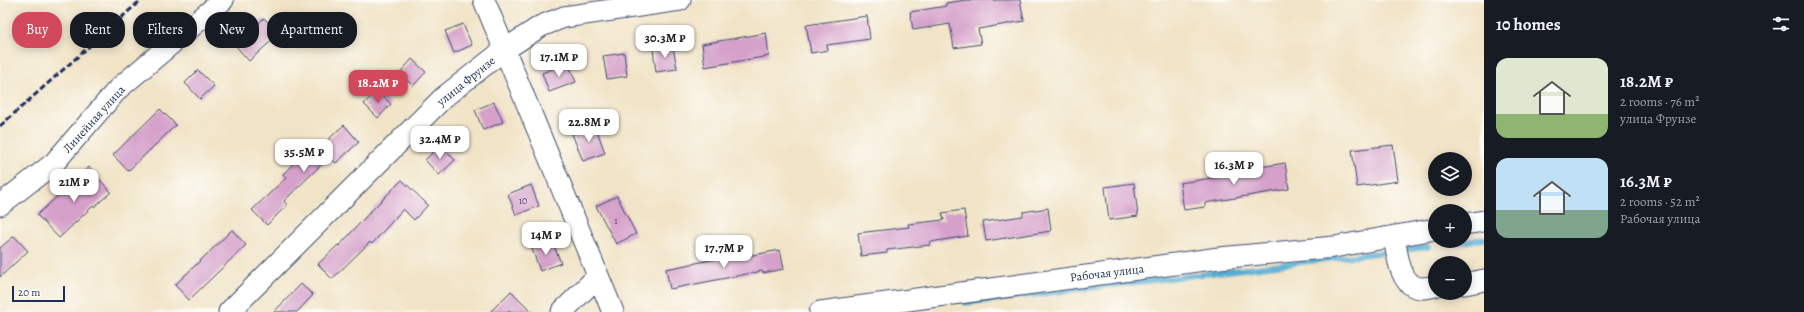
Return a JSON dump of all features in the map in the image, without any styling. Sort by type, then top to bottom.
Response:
[{"type":"street","name":"Линейная улица","points":[[0,205],[54,163],[118,89],[223,0]]},
{"type":"street","points":[[484,0],[613,312]]},
{"type":"street","name":"улица Фрунзе","points":[[229,312],[444,97],[504,50],[541,26],[564,17],[680,0]]},
{"type":"street","points":[[1472,223],[1484,221]]},
{"type":"street","name":"Рабочая улица","points":[[820,312],[1218,258],[1334,247],[1428,230]]},
{"type":"street","points":[[1394,236],[1399,264],[1405,277],[1412,285],[1421,288],[1428,287]]},
{"type":"street","points":[[562,312],[598,276]]},
{"type":"street","points":[[1472,283],[1484,280]]},
{"type":"building","points":[[966,0],[1020,0],[1024,21],[978,29],[981,44],[954,48],[950,24],[913,30],[910,12],[946,6],[946,3]]},
{"type":"building","points":[[867,16],[870,39],[827,45],[828,50],[811,53],[806,25]]},
{"type":"building","points":[[264,18],[267,21],[267,45],[249,61],[238,48],[259,48],[259,23]]},
{"type":"building","points":[[463,24],[472,45],[454,53],[445,31]]},
{"type":"building","points":[[766,33],[769,56],[705,67],[702,44]]},
{"type":"building","points":[[673,46],[677,69],[656,72],[653,49]]},
{"type":"building","points":[[624,53],[627,76],[607,79],[603,56]]},
{"type":"building","points":[[412,59],[426,72],[413,86],[400,73]]},
{"type":"building","points":[[568,63],[576,82],[549,92],[542,73]]},
{"type":"building","points":[[198,70],[214,86],[200,99],[185,83]]},
{"type":"building","points":[[377,91],[391,104],[378,118],[364,104]]},
{"type":"building","points":[[494,102],[503,122],[483,130],[475,110]]},
{"type":"building","points":[[160,109],[176,125],[128,171],[113,155]]},
{"type":"building","points":[[344,125],[359,142],[336,163],[329,157],[284,201],[287,205],[267,225],[252,210],[286,178],[283,174],[303,154],[308,158]]},
{"type":"building","points":[[595,125],[605,153],[583,161],[572,134]]},
{"type":"building","points":[[440,145],[455,160],[439,175],[425,160]]},
{"type":"building","points":[[1393,145],[1398,181],[1357,187],[1352,150]]},
{"type":"building","points":[[1285,163],[1289,189],[1205,203],[1205,207],[1184,210],[1180,183],[1218,177],[1218,174]]},
{"type":"building","points":[[89,167],[111,192],[94,207],[93,206],[59,238],[37,215]]},
{"type":"building","points":[[402,180],[428,205],[414,220],[403,209],[372,244],[370,242],[332,279],[318,264],[338,245],[339,246]]},
{"type":"building","points":[[1134,183],[1138,216],[1109,220],[1105,187]]},
{"type":"building","points":[[531,185],[539,206],[516,215],[508,194]]},
{"type":"building","points":[[617,196],[636,234],[616,244],[596,206]]},
{"type":"building","points":[[1048,208],[1051,231],[986,241],[983,222],[1023,216],[1023,212]]},
{"type":"building","points":[[964,210],[968,236],[930,242],[930,245],[887,250],[887,253],[861,256],[858,233],[909,227],[908,224],[944,220],[942,213]]},
{"type":"building","points":[[232,230],[246,245],[189,300],[175,285]]},
{"type":"building","points":[[14,236],[28,251],[0,277],[0,248]]},
{"type":"building","points":[[552,241],[561,263],[540,271],[532,249]]},
{"type":"building","points":[[780,250],[784,269],[763,273],[762,271],[670,289],[666,269],[736,255],[737,258]]},
{"type":"building","points":[[301,284],[313,295],[297,312],[274,312]]},
{"type":"building","points":[[511,291],[532,312],[490,312]]},
{"type":"waterway","points":[[1472,241],[1484,239]]},
{"type":"waterway","points":[[966,303],[1428,247]]},
{"type":"railway","points":[[0,126],[141,0]]}]
